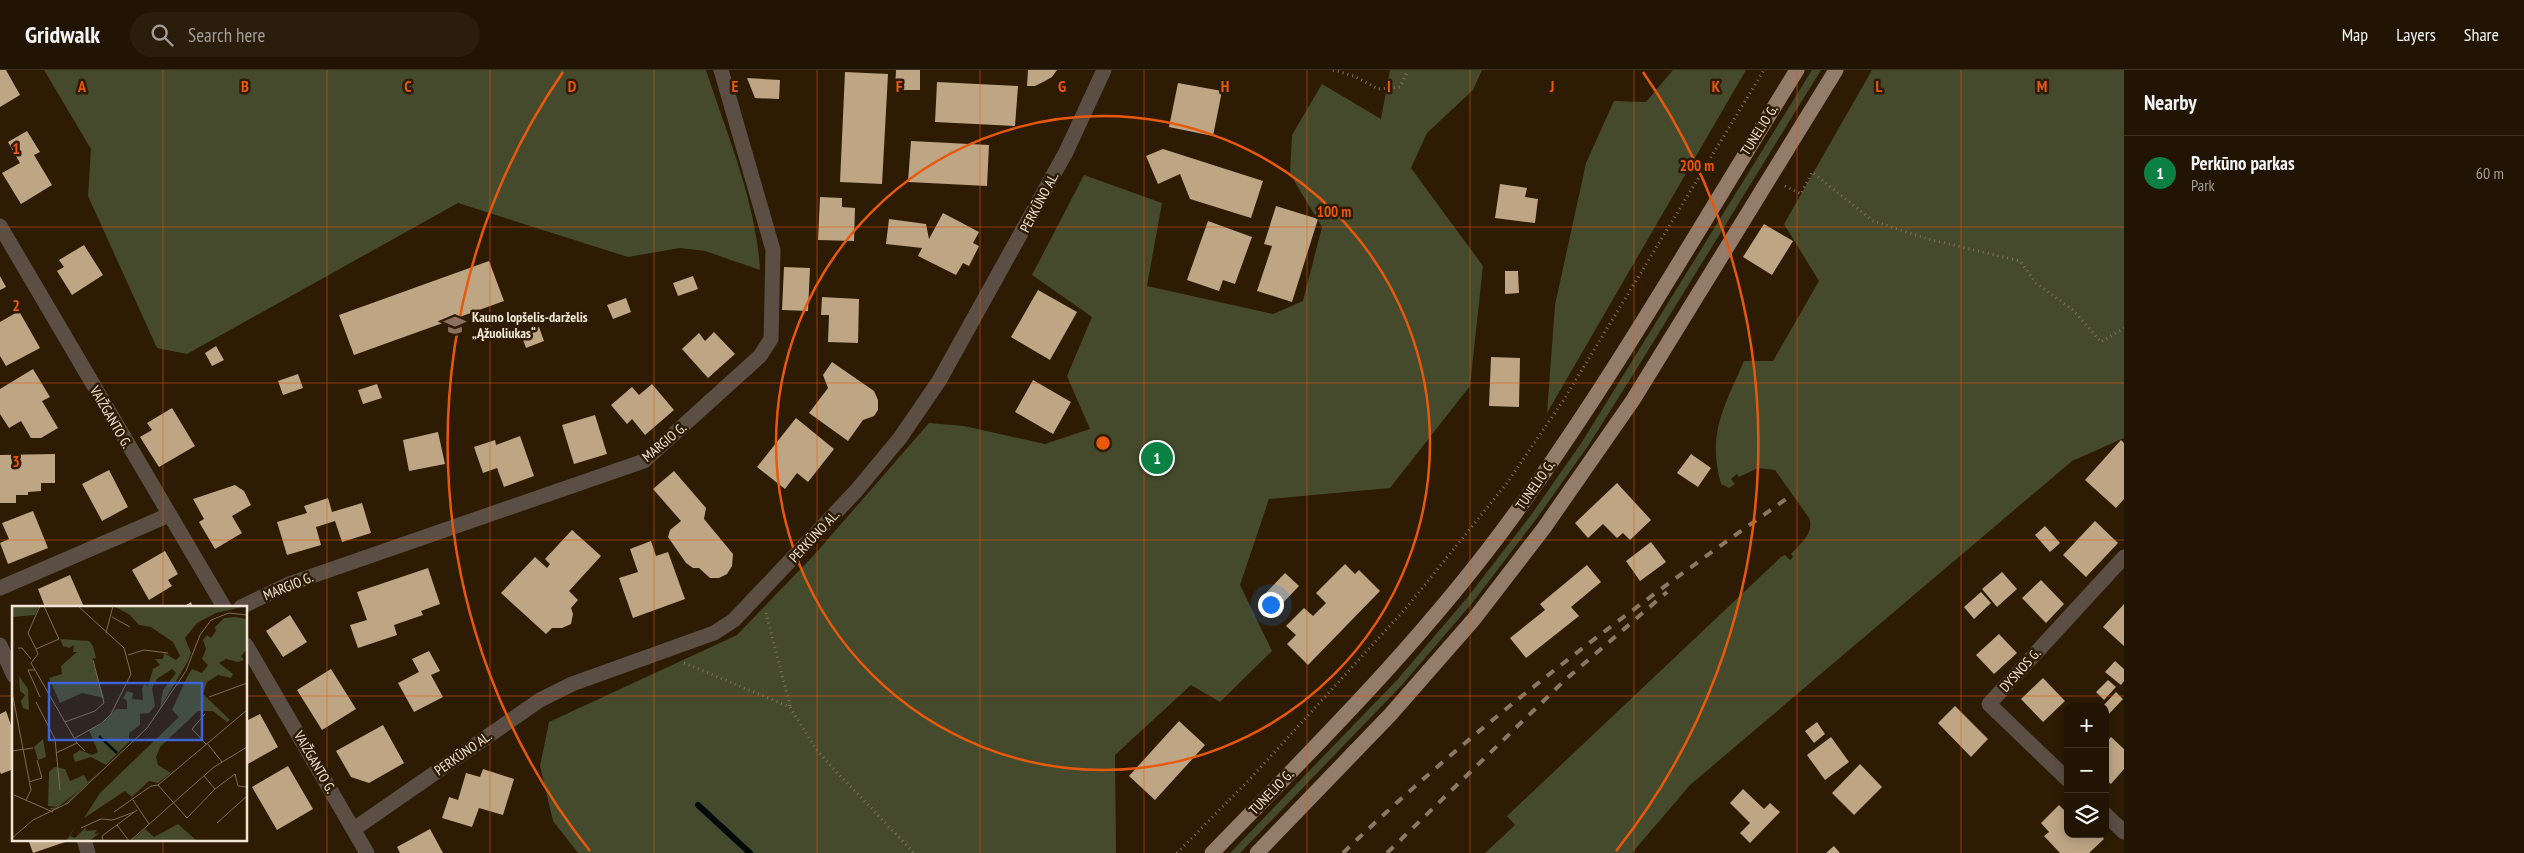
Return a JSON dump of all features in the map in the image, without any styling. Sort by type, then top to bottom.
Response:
[{"type":"main road","name":"TUNELIO G.","points":[[1212,853],[1366,694],[1428,625],[1513,517],[1579,421],[1797,70]]},
{"type":"main road","points":[[1257,853],[1390,716],[1474,619],[1544,528],[1633,400],[1836,70]]},
{"type":"street","name":"MARGIO G.","points":[[243,606],[289,584],[644,461],[760,356],[772,339],[773,250],[721,70]]},
{"type":"street","name":"PERKŪNO AL.","points":[[354,829],[540,700],[572,684],[714,633],[734,620],[856,491],[900,438],[939,381],[1066,152],[1104,70]]},
{"type":"street","name":"VAIŽGANTO G.","points":[[0,226],[223,606]]},
{"type":"street","points":[[0,588],[169,515]]},
{"type":"street","name":"DYSNOS G.","points":[[2064,776],[1989,704],[2124,557]]},
{"type":"street","points":[[0,645],[12,672]]},
{"type":"street","name":"VAIŽGANTO G.","points":[[248,648],[367,853]]},
{"type":"street","points":[[2109,818],[2124,832]]},
{"type":"street","points":[[84,840],[88,853]]},
{"type":"path","points":[[1333,70],[1354,76],[1378,89],[1400,87],[1408,70]]},
{"type":"path","points":[[1177,853],[1250,779],[1407,606],[1507,483],[1563,401],[1764,70]]},
{"type":"path","points":[[1769,178],[1801,194],[1812,172],[1872,222],[1928,239],[2020,261],[2036,283],[2073,310],[2101,342],[2124,328]]},
{"type":"path","points":[[761,592],[790,707],[821,754],[914,853]]},
{"type":"path","points":[[660,653],[790,707]]},
{"type":"green space","points":[[44,70],[706,70],[747,194],[753,219],[760,270],[705,251],[680,248],[628,257],[458,203],[187,354],[157,348],[88,196],[91,149]]},
{"type":"green space","points":[[1390,70],[1482,70],[1473,90],[1427,133],[1411,168],[1483,266],[1470,386],[1390,488],[1269,499],[1240,585],[1272,651],[1220,702],[1191,685],[1115,755],[1116,853],[578,853],[553,821],[540,766],[549,722],[737,635],[815,554],[929,423],[964,426],[1045,444],[1090,429],[1067,376],[1092,317],[1032,275],[1084,175],[1162,203],[1147,286],[1273,314],[1303,301],[1322,227],[1290,174],[1292,135],[1322,84],[1381,119]]},
{"type":"green space","points":[[1673,70],[1746,70],[1547,413],[1555,305],[1586,163],[1614,101],[1646,102]]},
{"type":"green space","points":[[1812,70],[1821,70],[1588,446],[1537,518],[1473,602],[1402,685],[1240,853],[1230,853],[1397,680],[1467,598],[1531,515],[1582,442]]},
{"type":"green space","points":[[1872,70],[2124,70],[2124,438],[2072,461],[1690,785],[1632,853],[1485,853],[1515,825],[1507,816],[1781,557],[1785,555],[1790,560],[1793,557],[1791,554],[1810,529],[1809,518],[1775,470],[1758,468],[1739,477],[1737,474],[1731,479],[1735,484],[1729,488],[1721,484],[1717,466],[1717,435],[1724,407],[1744,361],[1773,361],[1819,281],[1784,224]]},
{"type":"building","points":[[0,70],[6,70],[20,95],[0,107]]},
{"type":"building","points":[[896,70],[920,70],[920,90],[895,90]]},
{"type":"building","points":[[1028,70],[1057,70],[1052,77],[1045,81],[1035,86],[1027,86]]},
{"type":"building","points":[[845,72],[888,74],[882,184],[840,182]]},
{"type":"building","points":[[747,78],[780,80],[779,99],[755,98]]},
{"type":"building","points":[[937,82],[1018,86],[1015,126],[935,122]]},
{"type":"building","points":[[1178,83],[1222,91],[1213,136],[1169,127]]},
{"type":"building","points":[[27,131],[40,152],[34,155],[52,185],[21,204],[2,173],[20,163],[8,142]]},
{"type":"building","points":[[911,141],[989,145],[987,186],[908,182]]},
{"type":"building","points":[[1163,149],[1263,181],[1251,218],[1190,199],[1180,174],[1158,184],[1146,156]]},
{"type":"building","points":[[1500,184],[1527,188],[1525,197],[1538,199],[1535,223],[1495,218]]},
{"type":"building","points":[[820,197],[842,198],[842,207],[855,208],[854,241],[818,240]]},
{"type":"building","points":[[1276,206],[1318,219],[1292,302],[1257,291],[1272,246],[1264,244]]},
{"type":"building","points":[[943,213],[979,232],[973,243],[979,246],[969,266],[963,263],[956,275],[918,256],[922,248],[886,244],[889,219],[926,224],[929,239]]},
{"type":"building","points":[[1208,221],[1252,237],[1235,284],[1223,280],[1219,291],[1187,280]]},
{"type":"building","points":[[1764,224],[1793,241],[1772,275],[1743,257]]},
{"type":"building","points":[[84,245],[103,275],[72,295],[57,271],[64,267],[59,260]]},
{"type":"building","points":[[489,261],[504,301],[354,355],[339,315]]},
{"type":"building","points":[[784,267],[810,268],[808,311],[782,310]]},
{"type":"building","points":[[1505,271],[1518,271],[1519,293],[1505,294]]},
{"type":"building","points":[[0,276],[6,287],[0,290]]},
{"type":"building","points":[[693,276],[698,289],[678,296],[673,283]]},
{"type":"building","points":[[1038,290],[1077,312],[1050,360],[1011,337]]},
{"type":"building","points":[[822,297],[859,299],[858,343],[828,342],[829,315],[821,315]]},
{"type":"building","points":[[626,298],[631,312],[613,319],[607,305]]},
{"type":"building","points":[[19,311],[40,348],[6,366],[0,356],[0,322]]},
{"type":"building","points":[[539,327],[544,341],[526,348],[521,334]]},
{"type":"building","points":[[714,332],[735,354],[708,378],[682,349],[699,333],[705,341]]},
{"type":"building","points":[[216,346],[224,360],[212,366],[205,353]]},
{"type":"building","points":[[1491,357],[1520,358],[1519,407],[1489,406]]},
{"type":"building","points":[[832,362],[874,391],[878,400],[878,410],[874,416],[863,420],[848,441],[809,413],[828,388],[823,375]]},
{"type":"building","points":[[33,369],[50,397],[42,401],[58,428],[41,438],[31,438],[21,421],[9,428],[0,414],[0,389]]},
{"type":"building","points":[[298,374],[303,388],[283,395],[278,381]]},
{"type":"building","points":[[1033,380],[1071,402],[1053,434],[1015,412]]},
{"type":"building","points":[[377,384],[382,398],[363,404],[358,390]]},
{"type":"building","points":[[652,384],[674,410],[645,435],[632,419],[627,424],[611,405],[632,387],[639,395]]},
{"type":"building","points":[[172,408],[195,446],[159,467],[140,437],[152,430],[147,423]]},
{"type":"building","points":[[595,415],[607,454],[574,464],[562,425]]},
{"type":"building","points":[[796,418],[834,449],[808,482],[797,473],[785,489],[757,467]]},
{"type":"building","points":[[438,432],[445,464],[409,471],[403,440]]},
{"type":"building","points":[[520,436],[534,476],[504,487],[497,468],[483,473],[474,447],[495,440],[496,445]]},
{"type":"building","points":[[2121,440],[2124,443],[2124,499],[2116,508],[2085,480]]},
{"type":"building","points":[[55,454],[55,483],[41,483],[41,491],[28,492],[28,495],[16,495],[16,503],[0,503],[0,455]]},
{"type":"building","points":[[1691,454],[1711,468],[1698,487],[1677,473]]},
{"type":"building","points":[[109,470],[128,507],[102,521],[82,484]]},
{"type":"building","points":[[674,471],[706,508],[704,519],[733,554],[732,566],[727,574],[719,578],[710,578],[699,568],[693,568],[686,563],[668,537],[670,530],[681,521],[653,489]]},
{"type":"building","points":[[1617,483],[1651,520],[1630,540],[1623,533],[1617,538],[1603,524],[1588,538],[1575,523]]},
{"type":"building","points":[[235,485],[244,491],[251,505],[232,516],[242,533],[215,549],[199,522],[204,519],[193,499]]},
{"type":"building","points":[[328,498],[332,512],[362,503],[371,533],[342,542],[335,521],[316,527],[321,545],[287,555],[277,522],[307,513],[304,506]]},
{"type":"building","points":[[33,511],[48,548],[8,564],[0,543],[9,539],[2,523]]},
{"type":"building","points":[[2095,521],[2118,543],[2086,577],[2063,555]]},
{"type":"building","points":[[2045,526],[2060,543],[2050,552],[2035,535]]},
{"type":"building","points":[[572,530],[601,556],[569,591],[578,600],[571,608],[573,614],[571,624],[562,628],[552,628],[546,634],[501,593],[535,557],[547,568],[550,564],[545,559]]},
{"type":"building","points":[[651,541],[656,556],[668,552],[685,599],[633,618],[619,578],[638,572],[630,549]]},
{"type":"building","points":[[1651,542],[1666,562],[1640,581],[1626,561]]},
{"type":"building","points":[[165,551],[178,574],[168,580],[172,586],[149,600],[132,570]]},
{"type":"building","points":[[1345,564],[1355,574],[1359,570],[1380,591],[1308,665],[1287,644],[1296,635],[1286,626],[1304,608],[1313,616],[1326,603],[1316,593]]},
{"type":"building","points":[[1587,565],[1601,582],[1571,607],[1579,616],[1526,658],[1510,638],[1545,610],[1540,604]]},
{"type":"building","points":[[428,568],[440,604],[421,611],[423,615],[394,625],[397,635],[358,648],[350,625],[367,620],[357,592]]},
{"type":"building","points":[[2002,572],[2017,589],[1997,607],[1982,589]]},
{"type":"building","points":[[1285,573],[1299,586],[1277,609],[1263,596]]},
{"type":"building","points":[[70,575],[84,606],[45,606],[38,589]]},
{"type":"building","points":[[2041,580],[2064,604],[2046,623],[2022,598]]},
{"type":"building","points":[[1981,592],[1991,603],[1974,619],[1964,607]]},
{"type":"building","points":[[191,602],[193,606],[185,606]]},
{"type":"building","points":[[2124,604],[2124,646],[2103,627]]},
{"type":"building","points":[[290,615],[307,642],[283,657],[266,631]]},
{"type":"building","points":[[1999,634],[2017,653],[1994,674],[1976,655]]},
{"type":"building","points":[[429,651],[440,671],[431,675],[443,697],[414,712],[398,683],[419,672],[412,659]]},
{"type":"building","points":[[2115,661],[2124,669],[2124,681],[2121,685],[2105,672]]},
{"type":"building","points":[[331,669],[356,709],[322,730],[297,690]]},
{"type":"building","points":[[2043,678],[2065,701],[2043,722],[2021,699]]},
{"type":"building","points":[[2108,680],[2116,687],[2104,700],[2096,692]]},
{"type":"building","points":[[2116,692],[2123,699],[2109,714],[2109,703],[2106,703]]},
{"type":"building","points":[[1955,706],[1988,739],[1971,757],[1938,723]]},
{"type":"building","points":[[6,711],[12,725],[12,772],[11,770],[1,774],[0,772],[0,714]]},
{"type":"building","points":[[260,714],[278,747],[248,764],[248,720]]},
{"type":"building","points":[[1179,721],[1205,745],[1155,800],[1129,776]]},
{"type":"building","points":[[1817,722],[1825,734],[1814,743],[1805,731]]},
{"type":"building","points":[[383,725],[404,763],[369,783],[351,777],[336,751]]},
{"type":"building","points":[[1831,737],[1849,762],[1825,780],[1807,755]]},
{"type":"building","points":[[2111,737],[2124,749],[2124,769],[2111,784],[2109,782],[2109,739]]},
{"type":"building","points":[[1860,764],[1882,787],[1854,815],[1832,793]]},
{"type":"building","points":[[288,766],[313,809],[277,830],[252,787]]},
{"type":"building","points":[[483,769],[514,779],[503,815],[479,808],[472,827],[442,818],[449,797],[458,800],[466,773],[480,777]]},
{"type":"building","points":[[1743,789],[1764,809],[1770,803],[1780,812],[1750,843],[1740,833],[1750,823],[1730,803]]},
{"type":"building","points":[[2059,805],[2064,810],[2064,838],[2104,839],[2089,853],[2060,853],[2044,836],[2049,832],[2041,823]]},
{"type":"building","points":[[430,829],[443,853],[400,853],[397,847]]},
{"type":"building","points":[[28,840],[71,840],[33,853]]},
{"type":"building","points":[[1834,846],[1840,853],[1826,853]]},
{"type":"waterway","points":[[698,805],[750,853]]},
{"type":"railway","points":[[1343,853],[1449,757],[1559,666],[1673,580],[1789,497]]},
{"type":"railway","points":[[1387,853],[1565,680],[1667,592]]},
{"type":"place","name":"Kauno lopšelis-darželis „Ąžuoliukas“","points":[[455,325]]},
{"type":"place","name":"Perkūno parkas","points":[[1157,458]]}]
